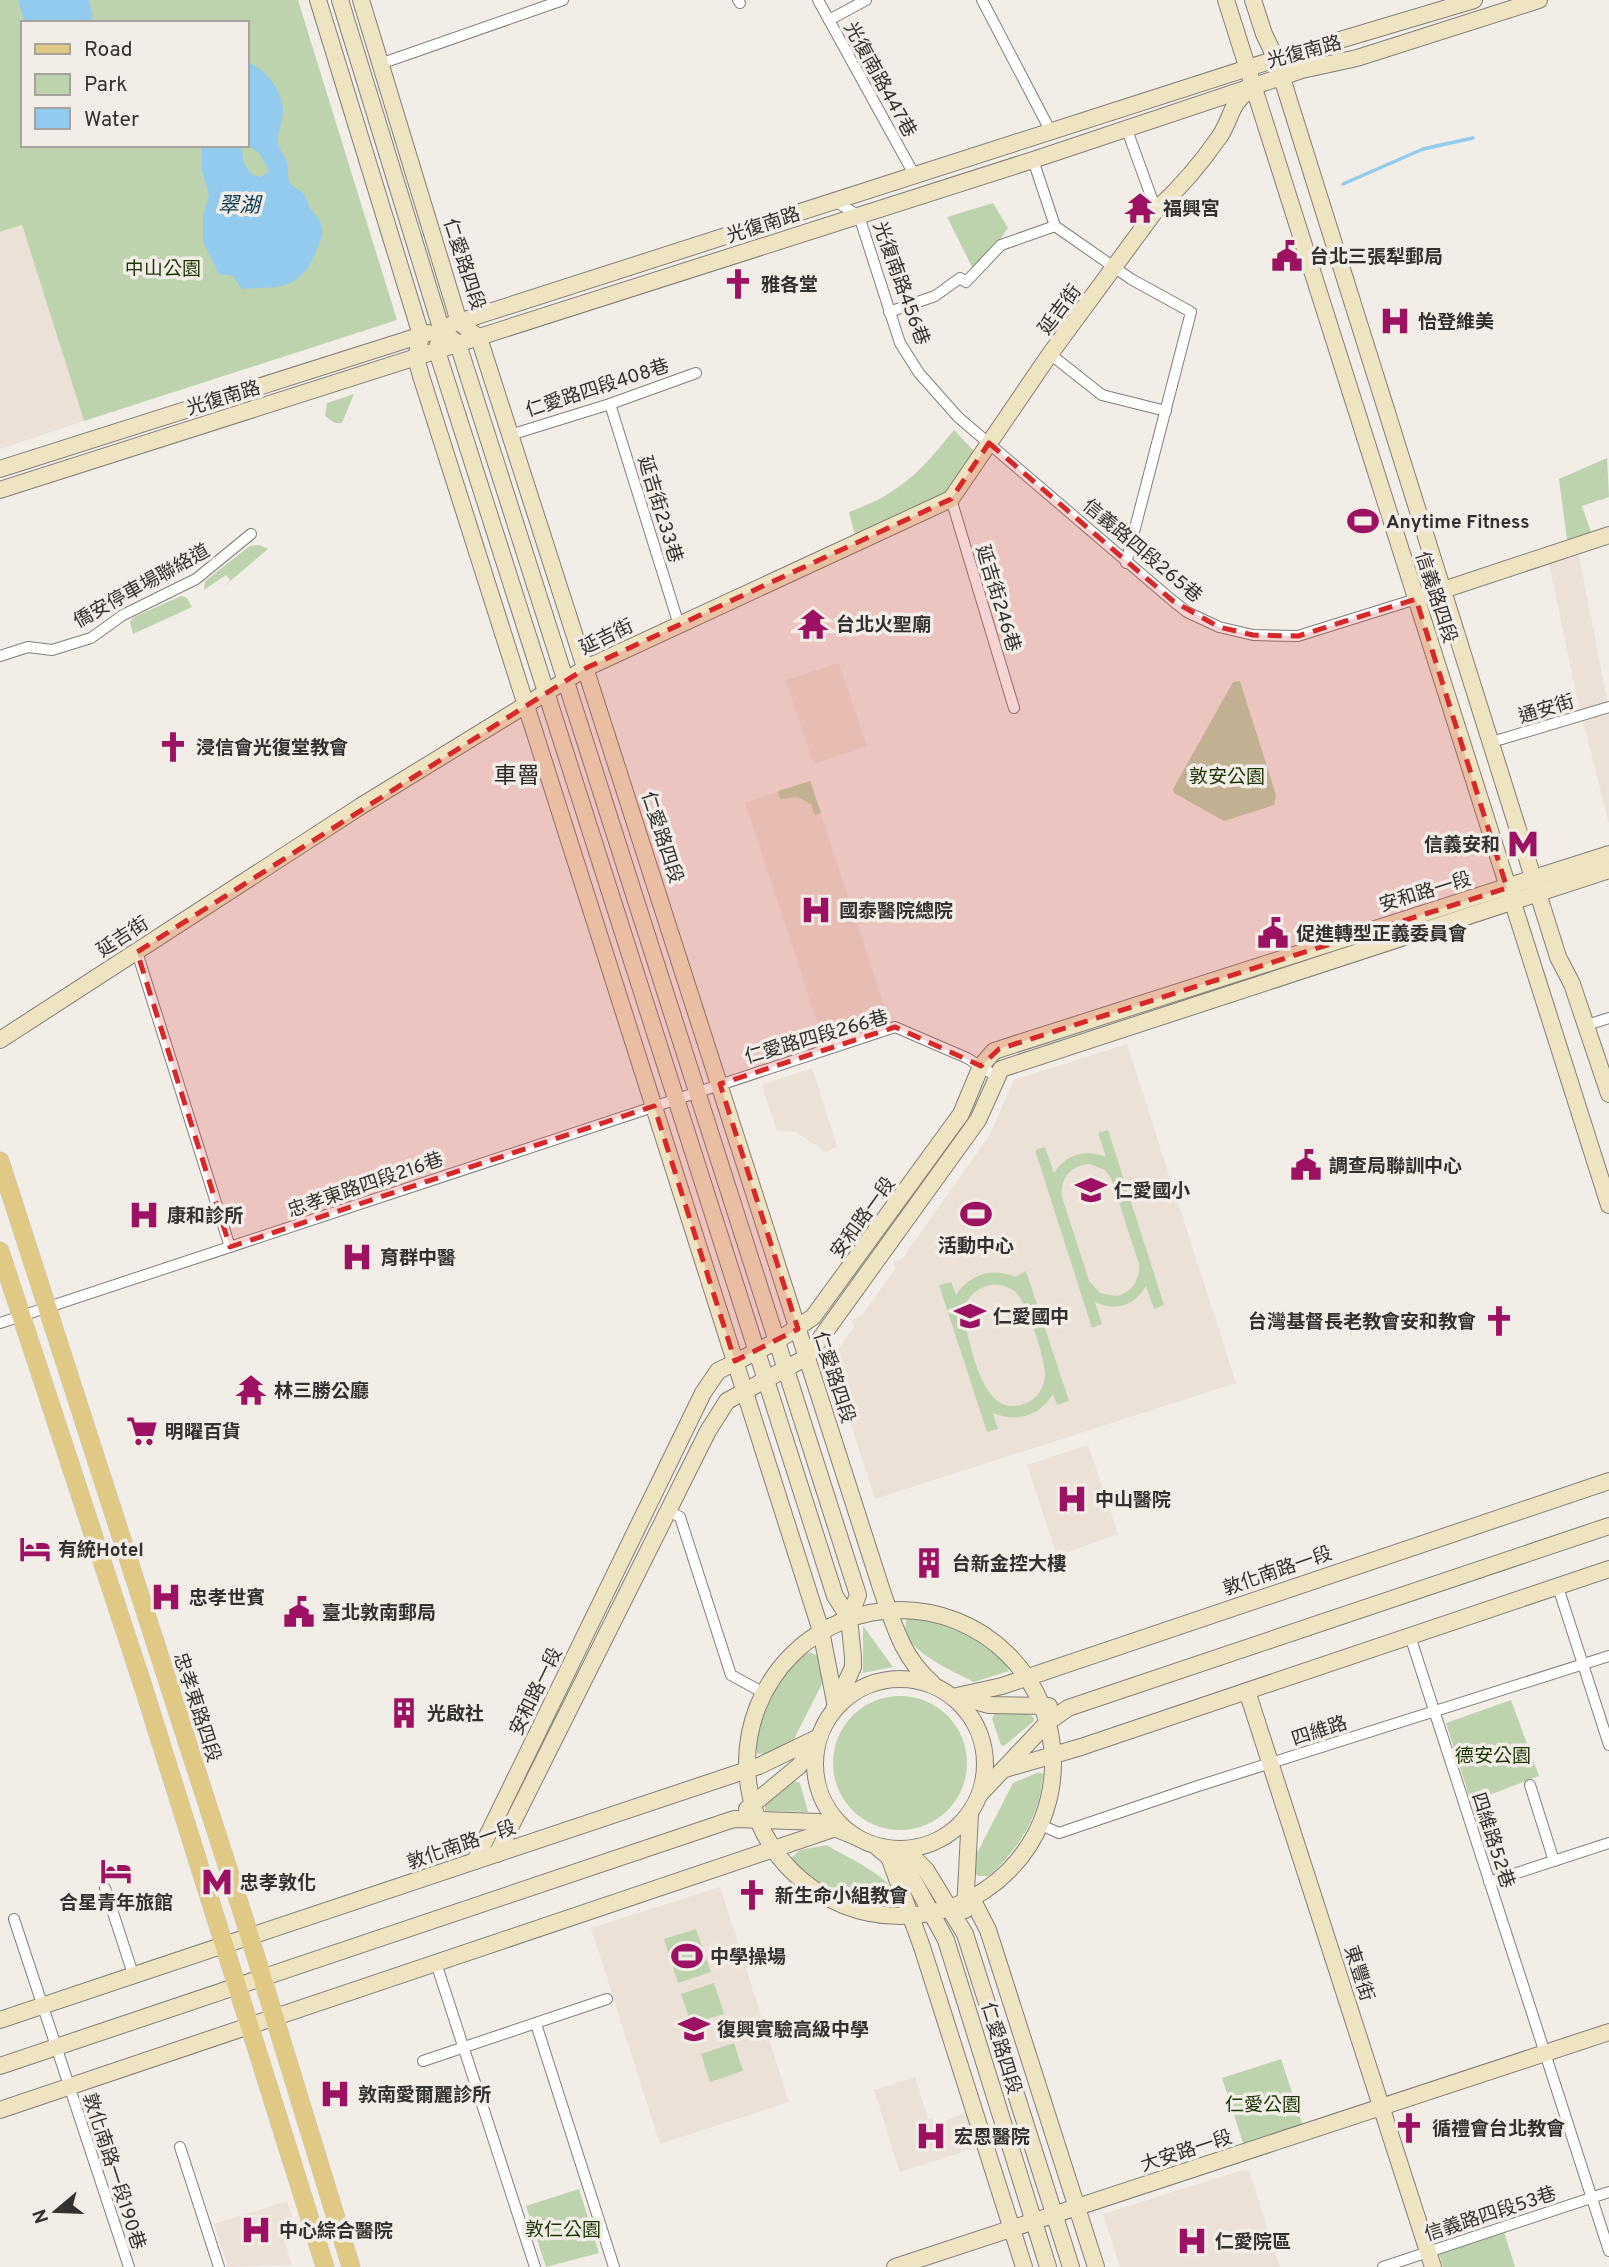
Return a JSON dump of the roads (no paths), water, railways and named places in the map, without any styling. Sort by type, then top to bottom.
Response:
[{"type":"main road","points":[[318,0],[421,335],[416,358],[524,705],[821,1632],[835,1706]]},
{"type":"main road","points":[[340,0],[441,328],[437,351],[835,1597],[849,1618]]},
{"type":"main road","name":"仁愛路四段","points":[[361,0],[459,322],[479,338],[889,1610],[903,1651],[914,1667],[932,1683]]},
{"type":"main road","name":"信義路四段","points":[[1226,0],[1416,599],[1524,890],[1558,957],[1587,1025],[1609,1094]]},
{"type":"main road","name":"信義路四段","points":[[1253,0],[1282,78],[1492,742],[1524,890],[1609,1206]]},
{"type":"main road","name":"光復南路","points":[[0,469],[1247,69],[1474,0]]},
{"type":"main road","name":"光復南路","points":[[0,490],[1127,130],[1253,87],[1357,58],[1539,0]]},
{"type":"main road","name":"延吉街","points":[[0,1040],[586,668],[951,499],[1051,354],[1116,269],[1156,210],[1171,197],[1221,134],[1235,101],[1253,87]]},
{"type":"main road","points":[[441,328],[458,344],[858,1595],[849,1618],[853,1667],[835,1706],[819,1737],[799,1766],[755,1812]]},
{"type":"main road","points":[[1416,599],[1609,535]]},
{"type":"main road","points":[[1524,890],[1609,854]]},
{"type":"main road","points":[[1524,890],[1609,870]]},
{"type":"main road","name":"安和路一段","points":[[475,1861],[703,1393],[718,1371],[798,1329],[828,1300],[961,1114],[981,1066],[999,1049],[1524,890]]},
{"type":"main road","name":"安和路一段","points":[[497,1854],[708,1431],[727,1401],[807,1357],[978,1120],[996,1076],[1005,1068],[1524,890]]},
{"type":"main road","name":"忠孝東路四段","points":[[0,1161],[249,1937],[351,2267]]},
{"type":"main road","points":[[0,1251],[142,1686],[323,2262]]},
{"type":"main road","name":"敦化南路一段","points":[[952,1694],[983,1692],[1609,1481]]},
{"type":"main road","points":[[980,1794],[1047,1723],[1069,1708],[1609,1526]]},
{"type":"main road","points":[[1005,1769],[1609,1569]]},
{"type":"main road","points":[[889,1610],[936,1614],[966,1625],[999,1647],[1026,1677],[1042,1706],[1053,1755],[1050,1792],[1041,1825],[1014,1866],[969,1901],[931,1914],[912,1916],[868,1913],[836,1902],[802,1880],[774,1850],[755,1812],[747,1769],[750,1733],[764,1693],[788,1658],[821,1632],[849,1618],[889,1610]]},
{"type":"main road","points":[[835,1706],[856,1690],[884,1679],[907,1678],[932,1683],[952,1694],[989,1705],[1069,1708]]},
{"type":"main road","name":"東豐街","points":[[1247,1691],[1430,2259]]},
{"type":"main road","points":[[0,2066],[260,1976],[755,1812],[819,1822],[874,1845],[905,1849],[941,1839],[970,1814],[980,1794],[985,1762],[981,1737],[960,1702],[952,1694]]},
{"type":"main road","points":[[819,1737],[815,1759],[817,1782],[824,1803],[837,1821],[854,1836]]},
{"type":"main road","name":"敦化南路一段","points":[[0,2020],[779,1759],[819,1737]]},
{"type":"main road","name":"仁愛路四段","points":[[965,1934],[969,1901],[970,1814]]},
{"type":"main road","points":[[0,2110],[833,1829]]},
{"type":"main road","name":"仁愛路四段","points":[[874,1845],[910,1874],[946,1940],[1048,2267]]},
{"type":"main road","name":"仁愛路四段","points":[[905,1849],[926,1870],[965,1934],[1071,2267]]},
{"type":"main road","points":[[888,1856],[912,1916],[1024,2267]]},
{"type":"main road","name":"仁愛路四段","points":[[969,1901],[988,1930],[1096,2267]]},
{"type":"main road","name":"大安路一段","points":[[895,2267],[1609,2032]]},
{"type":"street","points":[[380,64],[563,0]]},
{"type":"street","name":"光復南路447巷","points":[[818,0],[915,176]]},
{"type":"street","points":[[829,20],[866,0]]},
{"type":"street","points":[[982,0],[1051,132]]},
{"type":"street","points":[[1127,130],[1156,210]]},
{"type":"street","points":[[1033,160],[1055,226],[1116,269],[1191,312],[1126,563]]},
{"type":"street","name":"光復南路456巷","points":[[835,201],[859,216],[900,343],[919,373],[958,417],[989,443]]},
{"type":"street","points":[[890,312],[935,296],[960,278],[966,282],[1001,245],[1055,226]]},
{"type":"street","points":[[1051,354],[1102,395],[1166,411]]},
{"type":"street","name":"仁愛路四段408巷","points":[[510,435],[610,404],[696,373]]},
{"type":"street","name":"延吉街233巷","points":[[610,404],[679,625]]},
{"type":"street","name":"信義路四段265巷","points":[[989,443],[1126,563],[1188,612],[1219,627],[1253,635],[1309,634],[1416,599]]},
{"type":"street","name":"延吉街246巷","points":[[951,499],[1014,708]]},
{"type":"street","name":"僑安停車場聯絡道","points":[[0,656],[28,647],[52,650],[91,638],[123,615],[196,579],[251,534]]},
{"type":"street","name":"通安街","points":[[1492,742],[1609,707]]},
{"type":"street","points":[[137,951],[175,1064],[230,1247]]},
{"type":"street","points":[[1587,1025],[1609,1018]]},
{"type":"street","name":"仁愛路四段266巷","points":[[720,1084],[895,1027],[981,1066],[996,1076]]},
{"type":"street","name":"忠孝東路四段216巷","points":[[0,1323],[720,1084]]},
{"type":"street","points":[[669,1511],[680,1517],[732,1675],[764,1693]]},
{"type":"street","points":[[1558,1587],[1609,1745]]},
{"type":"street","name":"四維路52巷","points":[[1410,1636],[1609,2251]]},
{"type":"street","name":"四維路","points":[[1041,1825],[1059,1833],[1609,1656]]},
{"type":"street","points":[[1530,1785],[1555,1861]]},
{"type":"street","points":[[1489,1882],[1609,1843]]},
{"type":"street","points":[[105,1888],[133,1974]]},
{"type":"street","name":"敦化南路一段190巷","points":[[14,1919],[129,2267]]},
{"type":"street","points":[[436,1963],[535,2267]]},
{"type":"street","points":[[423,2061],[607,2000]]},
{"type":"street","points":[[536,2024],[614,2267]]},
{"type":"street","points":[[180,2147],[219,2267]]},
{"type":"street","name":"信義路四段53巷","points":[[1382,2267],[1430,2259],[1609,2192]]},
{"type":"street","points":[[323,2262],[345,2248]]},
{"type":"water","points":[[18,0],[89,0],[93,17],[88,21],[24,21]]},
{"type":"water","name":"翠湖","points":[[248,62],[260,69],[272,81],[280,96],[283,111],[278,143],[287,162],[289,180],[304,195],[320,222],[322,237],[301,276],[276,287],[242,289],[233,276],[219,274],[203,242],[203,216],[209,195],[202,171],[202,147],[242,147],[243,162],[252,175],[261,177],[269,171],[260,154],[248,145]]},
{"type":"waterway","points":[[1343,184],[1423,149],[1473,138]]},
{"type":"place","name":"福興宮","points":[[1140,208]]},
{"type":"place","name":"台北三張犁郵局","points":[[1287,256]]},
{"type":"place","name":"雅各堂","points":[[738,284]]},
{"type":"place","name":"怡登維美","points":[[1395,321]]},
{"type":"place","name":"Anytime Fitness","points":[[1363,521]]},
{"type":"place","name":"台北火聖廟","points":[[813,624]]},
{"type":"place","name":"浸信會光復堂教會","points":[[173,747]]},
{"type":"place","name":"信義安和","points":[[1523,844]]},
{"type":"place","name":"國泰醫院總院","points":[[816,910]]},
{"type":"place","name":"促進轉型正義委員會","points":[[1273,933]]},
{"type":"place","name":"調查局聯訓中心","points":[[1306,1165]]},
{"type":"place","name":"仁愛國小","points":[[1091,1190]]},
{"type":"place","name":"活動中心","points":[[976,1214]]},
{"type":"place","name":"康和診所","points":[[144,1215]]},
{"type":"place","name":"育群中醫","points":[[357,1257]]},
{"type":"place","name":"仁愛國中","points":[[970,1316]]},
{"type":"place","name":"台灣基督長老教會安和教會","points":[[1499,1321]]},
{"type":"place","name":"林三勝公廳","points":[[251,1390]]},
{"type":"place","name":"明曜百貨","points":[[142,1431]]},
{"type":"place","name":"中山醫院","points":[[1072,1499]]},
{"type":"place","name":"有統Hotel","points":[[35,1549]]},
{"type":"place","name":"台新金控大樓","points":[[929,1563]]},
{"type":"place","name":"忠孝世賓","points":[[166,1597]]},
{"type":"place","name":"臺北敦南郵局","points":[[299,1612]]},
{"type":"place","name":"光啟社","points":[[404,1713]]},
{"type":"place","name":"合星青年旅館","points":[[116,1871]]},
{"type":"place","name":"忠孝敦化","points":[[217,1882]]},
{"type":"place","name":"新生命小組教會","points":[[752,1895]]},
{"type":"place","name":"中學操場","points":[[687,1956]]},
{"type":"place","name":"復興實驗高級中學","points":[[694,2029]]},
{"type":"place","name":"敦南愛爾麗診所","points":[[335,2094]]},
{"type":"place","name":"循禮會台北教會","points":[[1409,2128]]},
{"type":"place","name":"宏恩醫院","points":[[931,2136]]},
{"type":"place","name":"中心綜合醫院","points":[[256,2230]]},
{"type":"place","name":"仁愛院區","points":[[1192,2241]]},
{"type":"district","name":"車罾","points":[[517,775]]},
{"type":"park label","name":"中山公園","points":[[163,268]]},
{"type":"park label","name":"敦安公園","points":[[1227,776]]},
{"type":"park label","name":"德安公園","points":[[1493,1755]]},
{"type":"park label","name":"仁愛公園","points":[[1263,2104]]},
{"type":"park label","name":"敦仁公園","points":[[563,2229]]}]
